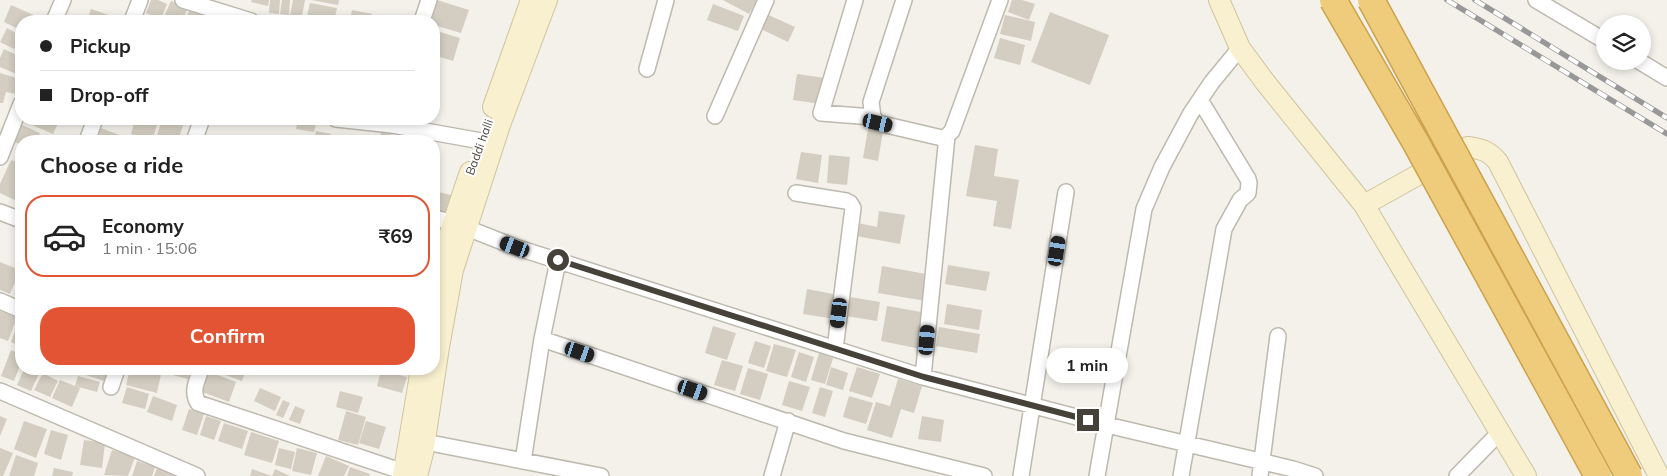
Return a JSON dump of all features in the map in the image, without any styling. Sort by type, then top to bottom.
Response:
[{"type":"highway","points":[[1333,0],[1416,142],[1598,476]]},
{"type":"highway","points":[[1370,0],[1629,476]]},
{"type":"street","points":[[57,15],[63,0]]},
{"type":"street","points":[[134,15],[140,0]]},
{"type":"street","points":[[183,0],[232,15]]},
{"type":"street","points":[[424,15],[429,0]]},
{"type":"street","name":"Baddi halli","points":[[440,265],[451,222],[530,0]]},
{"type":"street","points":[[440,330],[453,270],[451,222],[500,125],[547,0]]},
{"type":"street","points":[[647,69],[666,0]]},
{"type":"street","points":[[715,116],[766,0]]},
{"type":"street","points":[[855,0],[821,113],[872,117],[878,123],[942,138],[952,131],[1000,0]]},
{"type":"street","points":[[872,117],[871,102],[904,0]]},
{"type":"street","points":[[1219,0],[1240,48],[1364,205],[1526,476]]},
{"type":"street","points":[[1536,0],[1596,36]]},
{"type":"street","points":[[1097,476],[1144,209],[1190,113],[1240,48]]},
{"type":"street","points":[[1651,68],[1667,78]]},
{"type":"street","points":[[1181,476],[1224,229],[1240,200],[1248,194],[1250,183],[1200,100]]},
{"type":"street","points":[[0,157],[15,119]]},
{"type":"street","points":[[407,125],[481,141]]},
{"type":"street","points":[[924,377],[947,136]]},
{"type":"street","points":[[1364,205],[1468,147],[1481,148],[1491,152],[1498,162],[1659,476]]},
{"type":"street","points":[[1021,476],[1066,192]]},
{"type":"street","points":[[796,193],[846,201],[853,208],[835,349]]},
{"type":"street","points":[[0,212],[15,218]]},
{"type":"street","points":[[451,222],[515,247],[924,377],[1107,425],[1187,443],[1262,469],[1315,476]]},
{"type":"street","points":[[523,461],[542,339],[558,260]]},
{"type":"street","points":[[0,302],[15,308]]},
{"type":"street","points":[[1262,469],[1278,336]]},
{"type":"street","points":[[542,339],[844,441],[984,476]]},
{"type":"street","points":[[111,387],[115,375]]},
{"type":"street","points":[[199,375],[194,390],[198,403],[408,475]]},
{"type":"street","points":[[408,475],[420,375]]},
{"type":"street","points":[[408,475],[424,442],[433,375]]},
{"type":"street","points":[[0,391],[197,476]]},
{"type":"street","points":[[772,476],[788,422]]},
{"type":"street","points":[[1456,476],[1500,433]]},
{"type":"street","points":[[424,442],[601,476]]},
{"type":"building","points":[[151,0],[158,0],[167,4],[163,15],[146,13]]},
{"type":"building","points":[[252,0],[269,0],[268,6],[251,2]]},
{"type":"building","points":[[270,0],[280,0],[279,14],[269,13]]},
{"type":"building","points":[[282,0],[290,0],[289,15],[280,14]]},
{"type":"building","points":[[293,0],[305,0],[302,15],[290,15]]},
{"type":"building","points":[[311,0],[339,0],[338,5]]},
{"type":"building","points":[[431,0],[437,0],[469,10],[461,33],[440,27],[440,15],[426,15]]},
{"type":"building","points":[[723,0],[757,0],[749,14]]},
{"type":"building","points":[[1012,0],[1022,0],[1035,4],[1029,20],[1008,12]]},
{"type":"building","points":[[171,1],[188,8],[185,15],[165,15]]},
{"type":"building","points":[[310,3],[337,8],[335,15],[307,15]]},
{"type":"building","points":[[713,4],[744,16],[738,31],[707,20]]},
{"type":"building","points":[[11,5],[34,15],[15,15],[15,27],[4,22]]},
{"type":"building","points":[[191,6],[206,12],[205,15],[187,15]]},
{"type":"building","points":[[91,9],[108,15],[89,15]]},
{"type":"building","points":[[352,10],[372,14],[372,15],[351,15]]},
{"type":"building","points":[[1050,12],[1109,35],[1090,85],[1031,62]]},
{"type":"building","points":[[764,13],[795,27],[788,42],[757,27]]},
{"type":"building","points":[[1005,15],[1035,22],[1031,41],[1000,34]]},
{"type":"building","points":[[7,28],[15,33],[14,49],[0,42]]},
{"type":"building","points":[[440,32],[460,38],[453,61],[440,57]]},
{"type":"building","points":[[1000,38],[1025,45],[1020,65],[994,58]]},
{"type":"building","points":[[4,49],[15,54],[15,73],[0,67],[0,58]]},
{"type":"building","points":[[0,73],[15,78],[15,94],[6,92],[3,103],[0,103]]},
{"type":"building","points":[[797,74],[825,78],[821,104],[793,100]]},
{"type":"building","points":[[20,125],[40,133],[39,135],[15,135]]},
{"type":"building","points":[[32,125],[57,125],[53,134]]},
{"type":"building","points":[[133,125],[157,125],[154,135],[131,134]]},
{"type":"building","points":[[160,125],[183,125],[180,135],[157,135]]},
{"type":"building","points":[[297,125],[316,125],[314,132],[296,129]]},
{"type":"building","points":[[101,128],[119,135],[99,135]]},
{"type":"building","points":[[868,129],[883,131],[878,161],[863,158]]},
{"type":"building","points":[[316,131],[331,134],[331,135],[315,135]]},
{"type":"building","points":[[381,132],[394,135],[380,135]]},
{"type":"building","points":[[975,145],[998,149],[994,176],[1019,180],[1011,229],[993,226],[997,201],[966,196]]},
{"type":"building","points":[[801,152],[822,155],[818,183],[796,179]]},
{"type":"building","points":[[829,155],[850,157],[847,185],[827,183]]},
{"type":"building","points":[[11,160],[15,162],[15,200],[0,193],[0,184]]},
{"type":"building","points":[[440,192],[451,195],[446,214],[440,212]]},
{"type":"building","points":[[879,211],[905,215],[900,244],[856,236],[858,223],[877,227]]},
{"type":"building","points":[[0,262],[15,268],[15,282],[10,294],[0,290]]},
{"type":"building","points":[[948,265],[990,272],[986,291],[945,284]]},
{"type":"building","points":[[882,266],[931,275],[926,301],[878,293]]},
{"type":"building","points":[[807,289],[839,295],[835,319],[803,314]]},
{"type":"building","points":[[850,297],[880,302],[877,321],[846,316]]},
{"type":"building","points":[[947,304],[982,310],[979,330],[944,324]]},
{"type":"building","points":[[887,306],[927,313],[921,349],[881,341]]},
{"type":"building","points":[[0,311],[15,316],[15,322],[8,341],[0,338]]},
{"type":"building","points":[[713,326],[736,333],[727,360],[705,353]]},
{"type":"building","points":[[939,327],[980,334],[977,353],[936,346]]},
{"type":"building","points":[[15,331],[15,344],[11,342]]},
{"type":"building","points":[[755,341],[771,346],[764,368],[748,363]]},
{"type":"building","points":[[774,344],[796,350],[787,377],[766,371]]},
{"type":"building","points":[[11,350],[15,352],[16,375],[14,381],[1,376]]},
{"type":"building","points":[[799,352],[814,357],[806,382],[791,377]]},
{"type":"building","points":[[819,353],[833,358],[825,384],[811,380]]},
{"type":"building","points":[[722,360],[743,366],[735,391],[714,385]]},
{"type":"building","points":[[831,367],[848,373],[843,390],[826,385]]},
{"type":"building","points":[[857,367],[880,374],[872,398],[849,391]]},
{"type":"building","points":[[748,368],[768,374],[760,400],[740,394]]},
{"type":"building","points":[[21,375],[38,375],[31,391],[17,385]]},
{"type":"building","points":[[42,375],[47,375],[58,381],[50,397],[34,390]]},
{"type":"building","points":[[86,375],[106,375],[104,381]]},
{"type":"building","points":[[128,375],[161,375],[157,393],[126,385]]},
{"type":"building","points":[[173,375],[189,375],[188,379]]},
{"type":"building","points":[[203,375],[218,375],[236,382],[229,402],[197,390]]},
{"type":"building","points":[[226,375],[244,375],[242,381]]},
{"type":"building","points":[[380,375],[407,377],[402,393],[377,386]]},
{"type":"building","points":[[78,376],[100,382],[97,392],[75,386]]},
{"type":"building","points":[[898,379],[922,386],[914,413],[901,409],[892,438],[867,430],[876,402],[890,406]]},
{"type":"building","points":[[60,380],[80,388],[72,407],[52,398]]},
{"type":"building","points":[[789,381],[810,387],[802,411],[782,405]]},
{"type":"building","points":[[127,387],[149,394],[145,409],[122,403]]},
{"type":"building","points":[[820,387],[833,391],[825,417],[812,413]]},
{"type":"building","points":[[260,388],[281,397],[275,411],[254,401]]},
{"type":"building","points":[[340,391],[363,397],[358,413],[336,407]]},
{"type":"building","points":[[153,396],[177,405],[172,421],[147,412]]},
{"type":"building","points":[[849,396],[873,403],[866,424],[843,417]]},
{"type":"building","points":[[283,400],[290,403],[283,418],[276,415]]},
{"type":"building","points":[[295,406],[305,410],[300,424],[289,420]]},
{"type":"building","points":[[189,409],[204,414],[197,435],[182,430]]},
{"type":"building","points":[[346,411],[366,417],[358,445],[338,440]]},
{"type":"building","points":[[0,416],[7,419],[0,436]]},
{"type":"building","points":[[206,416],[221,421],[214,440],[200,435]]},
{"type":"building","points":[[922,416],[944,420],[941,442],[918,439]]},
{"type":"building","points":[[24,421],[47,429],[36,458],[14,449]]},
{"type":"building","points":[[366,421],[386,427],[379,449],[359,443]]},
{"type":"building","points":[[224,423],[248,431],[242,449],[218,441]]},
{"type":"building","points":[[51,430],[68,435],[61,460],[44,454]]},
{"type":"building","points":[[251,432],[279,441],[272,463],[244,455]]},
{"type":"building","points":[[84,440],[105,443],[102,468],[80,465]]},
{"type":"building","points":[[0,448],[13,453],[3,476],[0,476]]},
{"type":"building","points":[[279,448],[295,452],[291,469],[275,465]]},
{"type":"building","points":[[297,448],[317,453],[311,475],[292,471]]},
{"type":"building","points":[[112,450],[135,457],[128,476],[104,475]]},
{"type":"building","points":[[16,455],[38,463],[34,476],[9,476]]},
{"type":"building","points":[[326,456],[349,466],[344,476],[318,476]]},
{"type":"building","points":[[137,461],[155,467],[152,476],[132,476]]},
{"type":"building","points":[[350,467],[370,474],[369,476],[347,476]]},
{"type":"building","points":[[54,468],[73,472],[72,476],[52,476]]},
{"type":"building","points":[[157,468],[176,475],[154,476]]},
{"type":"building","points":[[252,469],[272,476],[250,476]]},
{"type":"building","points":[[275,469],[290,476],[272,476]]},
{"type":"railway","points":[[1447,0],[1667,134]]},
{"type":"railway","points":[[1475,0],[1667,118]]},
{"type":"route","points":[[558,260],[924,377],[1088,420]]}]
